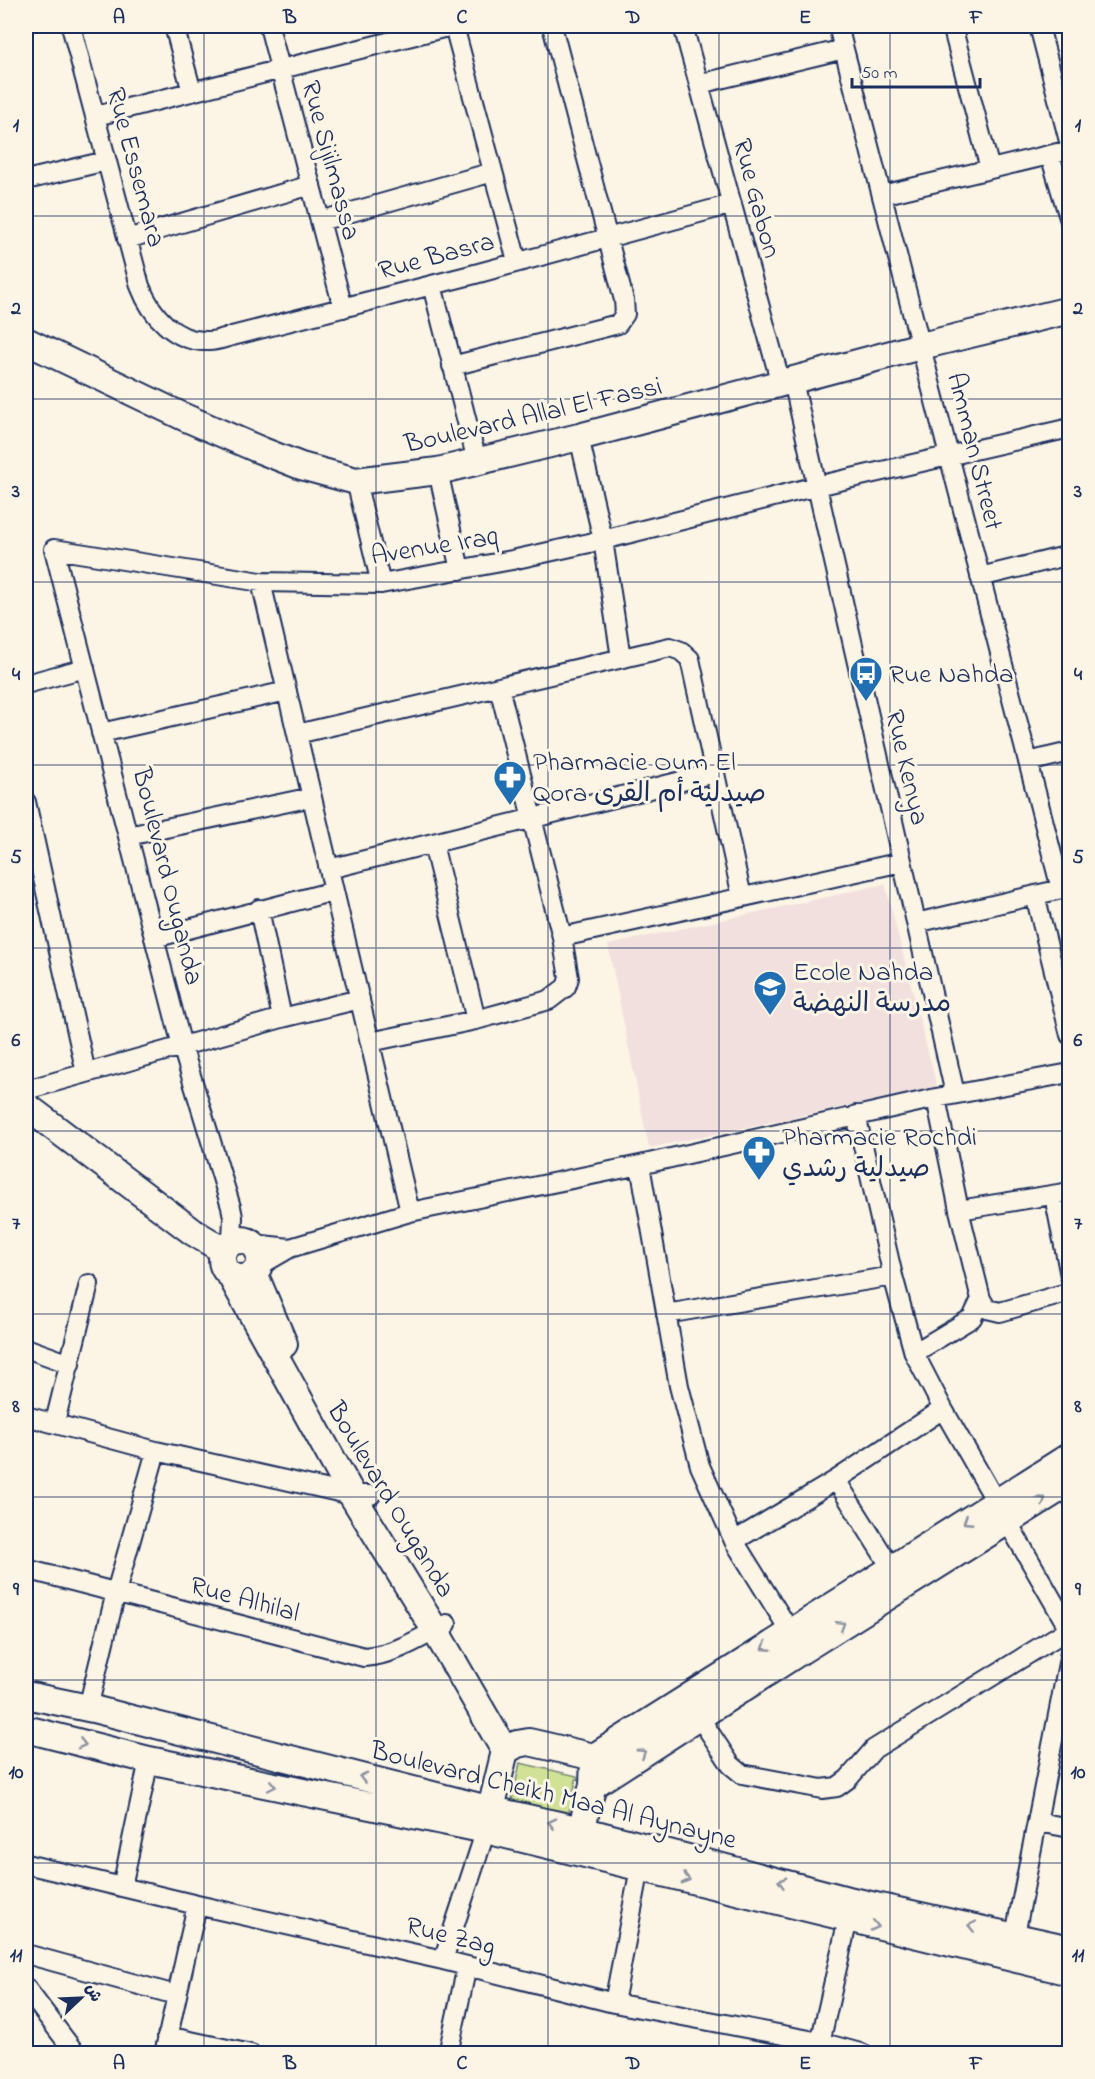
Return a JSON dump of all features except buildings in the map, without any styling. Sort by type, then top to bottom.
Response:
[{"type":"street","name":"Rue Essemara","points":[[71,26],[142,293],[148,306],[158,318]]},
{"type":"street","points":[[174,26],[192,92]]},
{"type":"street","name":"Rue Sijilmassa","points":[[268,26],[343,308]]},
{"type":"street","points":[[96,116],[453,26],[517,261]]},
{"type":"street","points":[[452,366],[618,324],[626,314],[552,26]]},
{"type":"street","name":"Rue Gabon","points":[[683,26],[732,204],[787,382]]},
{"type":"street","name":"Amman Street","points":[[838,26],[1028,762],[1065,888]]},
{"type":"street","points":[[951,26],[990,169]]},
{"type":"street","points":[[1039,26],[1070,145]]},
{"type":"street","points":[[699,84],[844,49]]},
{"type":"street","points":[[882,195],[1070,150]]},
{"type":"street","points":[[1050,155],[1070,220]]},
{"type":"street","points":[[26,180],[106,161]]},
{"type":"street","points":[[320,221],[493,172]]},
{"type":"street","points":[[127,239],[311,185]]},
{"type":"street","name":"Rue Basra","points":[[158,318],[184,336],[209,341],[432,285],[732,204]]},
{"type":"street","points":[[432,285],[477,461]]},
{"type":"street","name":"Boulevard Allal El Fassi","points":[[27,340],[184,417],[260,450],[301,466],[356,481],[438,471],[579,437],[921,346],[1070,310]]},
{"type":"street","name":"Rue Kenya","points":[[787,382],[817,486],[955,1094]]},
{"type":"street","name":"Avenue Iraq","points":[[54,549],[261,582],[381,584],[603,540],[817,486],[1070,429]]},
{"type":"street","points":[[579,437],[603,540],[621,658]]},
{"type":"street","points":[[438,471],[460,570]]},
{"type":"street","points":[[356,481],[381,584]]},
{"type":"street","name":"Boulevard Ouganda","points":[[54,549],[182,1046],[242,1251],[284,1343],[361,1495],[441,1627],[508,1752]]},
{"type":"street","points":[[981,577],[1070,555]]},
{"type":"street","points":[[261,582],[410,1212]]},
{"type":"street","points":[[297,734],[670,647],[681,651],[690,659],[742,897]]},
{"type":"street","points":[[26,684],[85,668]]},
{"type":"street","points":[[370,1042],[476,1020],[549,1000],[566,987],[568,978],[562,937],[499,687]]},
{"type":"street","points":[[101,733],[287,691]]},
{"type":"street","points":[[1028,762],[1070,752]]},
{"type":"street","points":[[329,869],[714,773]]},
{"type":"street","points":[[128,836],[312,797]]},
{"type":"street","points":[[26,801],[86,1073]]},
{"type":"street","points":[[433,844],[476,1020]]},
{"type":"street","points":[[562,937],[902,862]]},
{"type":"street","points":[[916,923],[1065,888]]},
{"type":"street","points":[[154,938],[334,891]]},
{"type":"street","points":[[1035,895],[1070,1035]]},
{"type":"street","points":[[258,909],[282,1018]]},
{"type":"street","points":[[26,1090],[282,1018],[360,999]]},
{"type":"street","points":[[26,1106],[193,1232],[242,1251],[290,1248],[410,1212],[639,1165],[936,1098],[1070,1073]]},
{"type":"street","points":[[936,1098],[959,1210],[981,1299],[987,1309],[999,1312],[1070,1292]]},
{"type":"street","points":[[693,1707],[731,1765],[742,1774],[822,1789],[837,1786],[848,1779],[874,1749],[1069,1632],[943,1409],[914,1353],[893,1276],[856,1115]]},
{"type":"street","points":[[639,1165],[679,1386],[700,1466],[734,1540],[796,1641]]},
{"type":"street","points":[[959,1210],[1062,1194],[1070,1276]]},
{"type":"street","points":[[666,1314],[893,1276]]},
{"type":"street","points":[[55,1422],[89,1284]]},
{"type":"street","points":[[914,1353],[972,1318],[981,1299]]},
{"type":"street","points":[[26,1348],[70,1364]]},
{"type":"street","points":[[734,1540],[836,1480],[943,1409]]},
{"type":"street","points":[[26,1416],[156,1451],[361,1495]]},
{"type":"street","points":[[88,1708],[116,1592],[156,1451]]},
{"type":"street","points":[[593,1785],[693,1707],[1002,1512],[1070,1456]]},
{"type":"street","points":[[836,1480],[892,1569]]},
{"type":"street","points":[[796,1641],[892,1569],[1002,1512],[1070,1482]]},
{"type":"street","name":"Rue Alhilal","points":[[26,1569],[364,1657],[380,1656],[400,1649],[441,1627]]},
{"type":"street","points":[[1016,1935],[1070,1653]]},
{"type":"street","name":"Boulevard Cheikh Maa Al Aynayne","points":[[26,1695],[88,1708],[489,1820],[1070,1948]]},
{"type":"street","points":[[443,1959],[489,1820],[508,1752],[529,1742],[594,1757],[693,1707]]},
{"type":"street","name":"Boulevard Cheikh Maa Al Aynayne","points":[[26,1729],[149,1760],[489,1820]]},
{"type":"street","points":[[579,1841],[593,1785],[594,1757]]},
{"type":"street","points":[[122,1887],[149,1760]]},
{"type":"street","points":[[1038,1822],[1070,1827]]},
{"type":"street","name":"Boulevard Cheikh Maa Al Aynayne","points":[[579,1841],[640,1868],[1070,1972]]},
{"type":"street","name":"Rue Zag","points":[[26,1864],[197,1905],[443,1959],[614,2003],[819,2048],[864,2054]]},
{"type":"street","points":[[614,2003],[640,1868]]},
{"type":"street","points":[[197,1905],[165,2045],[251,2054]]},
{"type":"street","points":[[819,2048],[848,1919]]},
{"type":"street","points":[[26,1954],[176,1995]]},
{"type":"street","points":[[448,2054],[467,1966]]},
{"type":"street","points":[[26,1988],[76,2054]]},
{"type":"shaded area","name":"Ecole Nahda مدرسة النهضة","points":[[885,884],[937,1087],[649,1148],[608,945]]},
{"type":"green space","points":[[520,1763],[577,1776],[568,1817],[511,1804]]},
{"type":"place","name":"Rue Nahda","points":[[866,702]]},
{"type":"place","name":"Pharmacie Oum El Qora صيدلية أم القرى","points":[[510,806]]},
{"type":"place","name":"Ecole Nahda مدرسة النهضة","points":[[770,1016]]},
{"type":"place","name":"Pharmacie Rochdi صيدلية رشدي","points":[[759,1181]]}]
